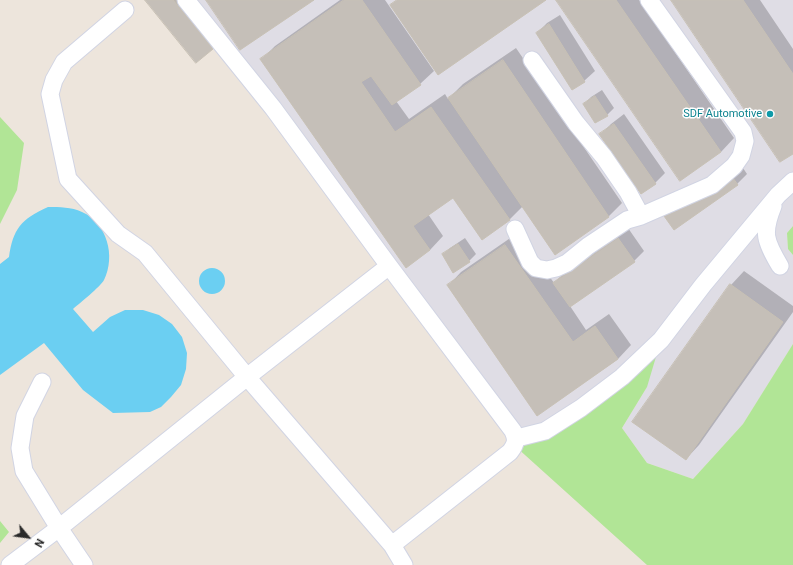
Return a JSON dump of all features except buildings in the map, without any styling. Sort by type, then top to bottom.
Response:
[{"type":"lane","points":[[186,0],[273,108],[517,438],[515,446],[510,452],[392,545]]},
{"type":"lane","points":[[515,229],[530,262],[536,268],[547,270],[556,268],[567,263],[588,246],[627,220],[641,216],[712,185],[734,166],[741,156],[745,141],[743,132],[649,0]]},
{"type":"lane","points":[[125,10],[64,62],[54,80],[50,94],[68,179],[118,234],[146,253],[247,377],[392,545],[404,565]]},
{"type":"lane","points":[[532,60],[576,123],[604,157],[628,192],[641,216]]},
{"type":"lane","points":[[517,438],[545,431],[581,408],[622,376],[662,340],[703,285],[778,195],[793,181]]},
{"type":"lane","points":[[778,195],[766,226],[767,240],[770,250],[780,266]]},
{"type":"lane","points":[[10,565],[59,528],[247,377],[389,266]]},
{"type":"lane","points":[[42,382],[25,416],[20,448],[24,470],[59,528],[84,565]]},
{"type":"shaded area","points":[[187,0],[793,0],[793,226],[787,233],[788,249],[793,255],[793,344],[743,424],[693,479],[647,463],[622,428],[647,387],[622,377],[517,438]]},
{"type":"green space","points":[[0,117],[24,143],[17,190],[0,224]]},
{"type":"green space","points":[[793,226],[793,255],[788,249],[787,233]]},
{"type":"green space","points":[[661,340],[647,387],[622,428],[647,463],[693,479],[743,424],[793,344],[793,565],[647,565],[515,446],[545,431]]},
{"type":"green space","points":[[0,521],[9,532],[0,543]]},
{"type":"water","points":[[48,207],[70,208],[78,210],[91,217],[98,224],[107,241],[109,261],[108,271],[104,280],[94,291],[73,309],[93,332],[110,317],[125,310],[143,310],[159,315],[172,324],[182,337],[187,353],[186,369],[181,385],[161,407],[150,412],[113,413],[83,390],[44,343],[0,375],[0,264],[9,257],[13,239],[20,226],[31,216]]},
{"type":"water","points":[[212,268],[221,272],[225,281],[221,290],[212,294],[203,290],[199,281],[203,272]]},
{"type":"place","name":"SDF Automotive","points":[[770,114]]}]
